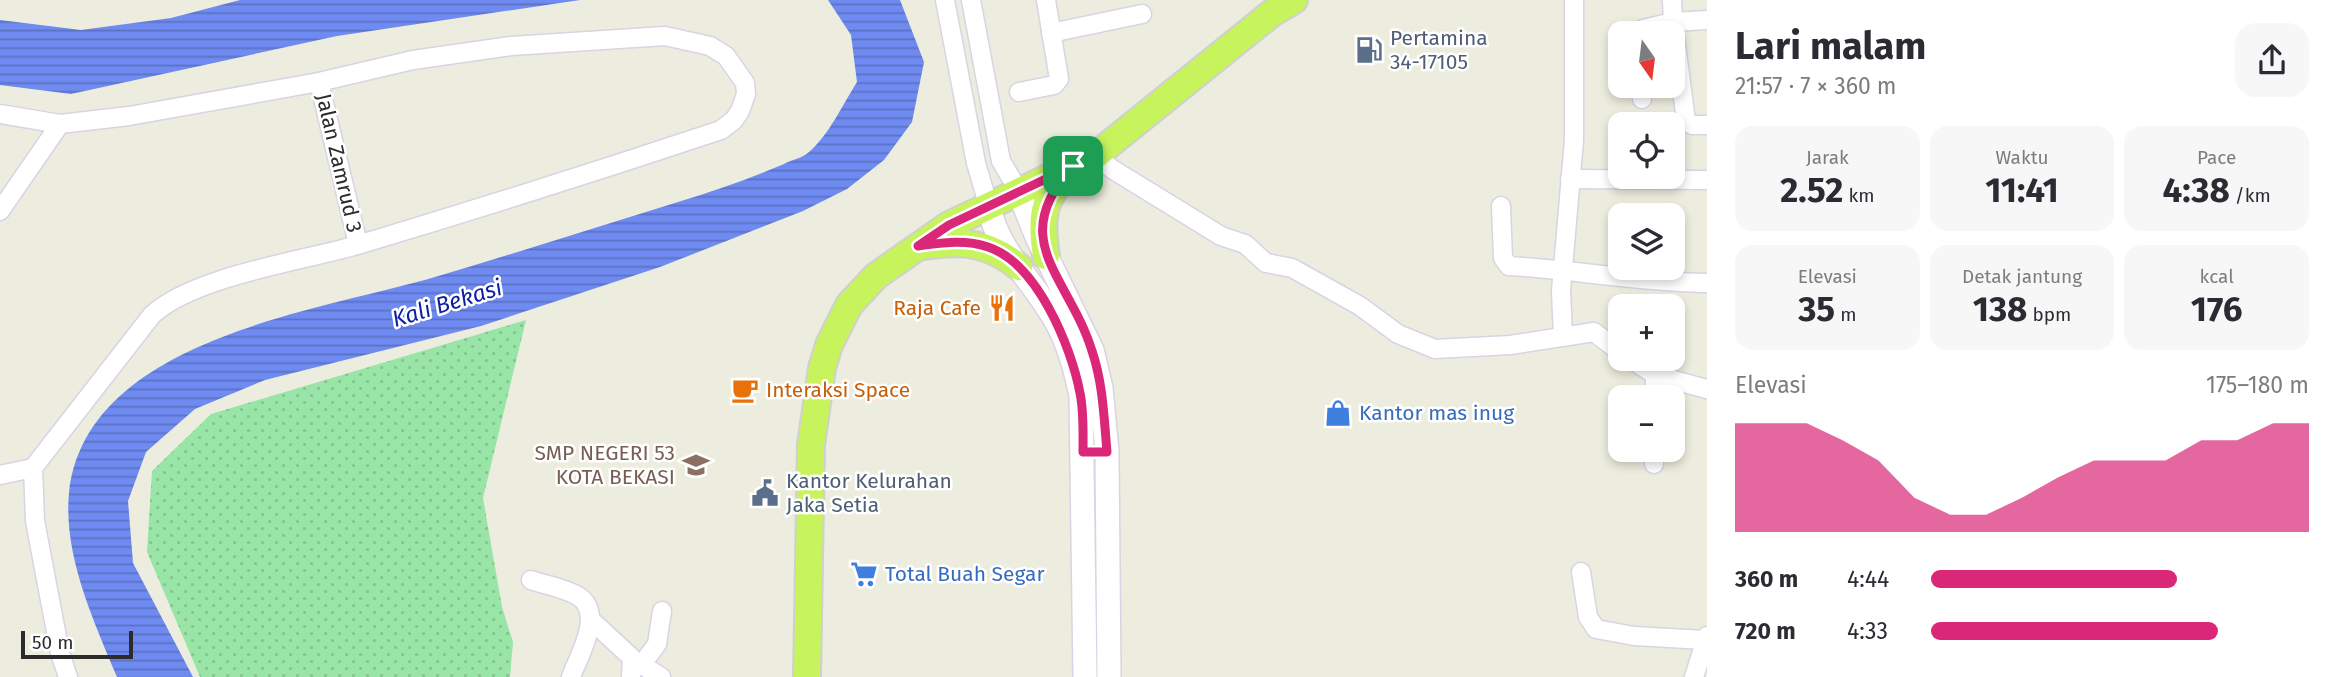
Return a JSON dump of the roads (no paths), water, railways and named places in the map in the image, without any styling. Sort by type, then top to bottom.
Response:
[{"type":"main road","points":[[1041,247],[1042,217],[1055,186],[1272,13],[1294,0]]},
{"type":"main road","points":[[807,677],[811,445],[822,368],[837,326],[862,289],[949,225],[1084,161]]},
{"type":"main road","points":[[1018,190],[1041,247],[1092,350],[1101,388],[1107,452],[1109,677]]},
{"type":"main road","points":[[988,205],[998,239],[1057,324],[1072,358],[1081,396],[1085,677]]},
{"type":"main road","points":[[1014,260],[1021,240],[1041,247]]},
{"type":"main road","points":[[918,246],[955,241],[973,243],[990,247],[1014,260]]},
{"type":"main road","points":[[1083,452],[1107,452]]},
{"type":"street","points":[[945,0],[988,205]]},
{"type":"street","points":[[971,0],[1001,161],[1018,190]]},
{"type":"street","points":[[1019,92],[1058,82],[1046,0]]},
{"type":"street","points":[[1672,0],[1673,21]]},
{"type":"street","points":[[1563,337],[1562,269],[1570,179],[1575,8]]},
{"type":"street","points":[[1051,33],[1142,14]]},
{"type":"street","points":[[1685,21],[1707,20]]},
{"type":"street","points":[[0,114],[60,124],[128,116],[319,82],[412,60],[498,48],[665,36],[710,47],[726,57],[745,83],[746,94],[740,111],[734,120],[720,130],[358,244],[201,286],[167,301],[152,315],[33,468],[35,520],[60,653],[68,677]]},
{"type":"street","points":[[955,49],[980,46]]},
{"type":"street","name":"Jalan Zamrud 3","points":[[319,82],[358,244]]},
{"type":"street","points":[[1683,98],[1686,121],[1692,125],[1707,125]]},
{"type":"street","points":[[0,211],[60,124]]},
{"type":"street","points":[[974,144],[985,151],[993,146],[996,139]]},
{"type":"street","points":[[1084,161],[1112,169],[1221,236],[1245,244],[1266,263],[1292,268],[1360,306],[1398,334],[1435,349],[1460,350],[1594,332],[1608,343]]},
{"type":"street","points":[[1570,179],[1707,180]]},
{"type":"street","points":[[1501,206],[1506,264],[1562,269],[1644,282],[1707,284]]},
{"type":"street","points":[[1649,371],[1707,389]]},
{"type":"street","points":[[1655,375],[1655,385]]},
{"type":"street","points":[[0,475],[33,468]]},
{"type":"street","points":[[1581,572],[1588,617],[1596,629],[1634,636],[1706,638],[1694,677]]},
{"type":"street","points":[[531,580],[579,596],[587,605],[592,621],[632,658],[631,677]]},
{"type":"street","points":[[661,677],[643,663],[657,644],[662,611]]},
{"type":"street","points":[[571,677],[592,621]]},
{"type":"water","points":[[240,0],[580,0],[337,36],[71,94],[0,85],[0,20],[81,30],[171,18]]},
{"type":"water","name":"Kali Bekasi","points":[[828,0],[900,0],[924,62],[912,122],[884,160],[847,189],[803,211],[660,267],[481,326],[265,380],[195,409],[146,452],[128,501],[133,563],[193,677],[117,677],[82,588],[75,564],[68,516],[69,493],[85,441],[117,399],[161,366],[214,340],[331,303],[435,277],[691,198],[804,156],[823,137],[857,82],[851,35]]},
{"type":"place","name":"Pertamina 34-17105","points":[[1369,50]]},
{"type":"place","name":"Raja Cafe","points":[[1002,308]]},
{"type":"place","name":"Interaksi Space","points":[[745,390]]},
{"type":"place","name":"Kantor mas inug","points":[[1338,413]]},
{"type":"place","name":"SMP NEGERI 53 KOTA BEKASI","points":[[696,465]]},
{"type":"place","name":"Kantor Kelurahan Jaka Setia","points":[[765,493]]},
{"type":"place","name":"Total Buah Segar","points":[[864,574]]}]
